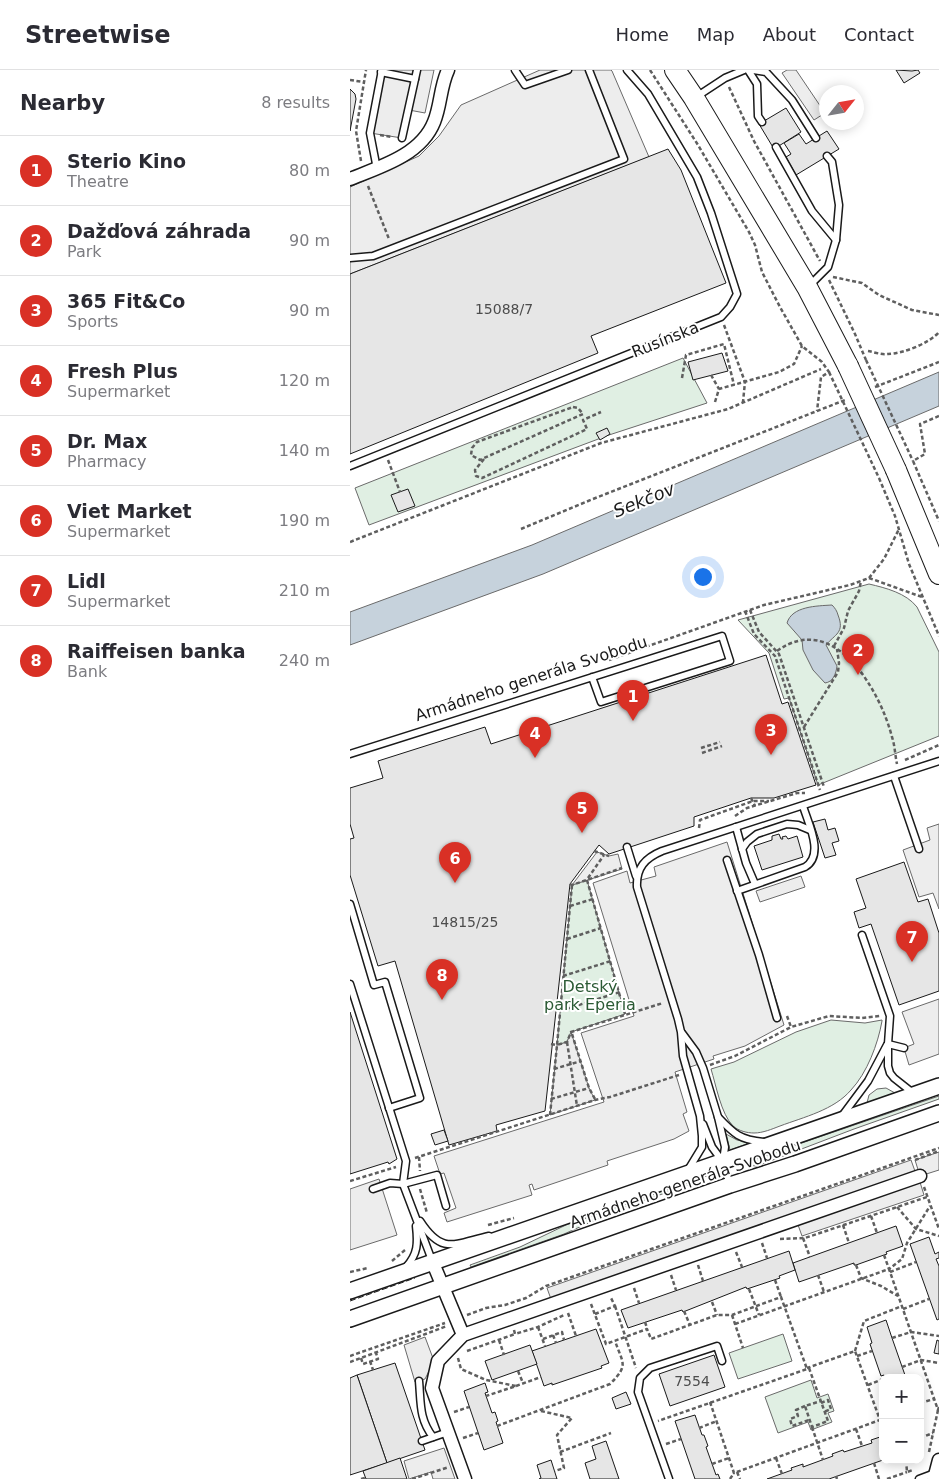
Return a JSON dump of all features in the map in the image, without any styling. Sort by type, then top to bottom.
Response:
[{"type":"main road","points":[[675,70],[694,98],[807,287],[896,470],[939,574]]},
{"type":"street","points":[[350,180],[410,152],[424,140],[434,122],[443,81],[448,70]]},
{"type":"street","name":"Armádneho generála Svobodu","points":[[350,1291],[939,1086]]},
{"type":"street","name":"Armádneho generála Svobodu","points":[[350,1319],[730,1184],[795,1164],[939,1113]]},
{"type":"street","points":[[465,1479],[432,1388],[438,1361],[463,1335],[920,1176]]},
{"type":"street","points":[[433,1263],[463,1335]]},
{"type":"street","points":[[928,1475],[939,1460]]},
{"type":"lane","points":[[402,138],[417,70]]},
{"type":"lane","points":[[515,70],[525,85],[568,70]]},
{"type":"lane","points":[[350,258],[374,256],[624,159],[589,70]]},
{"type":"lane","points":[[628,70],[648,94],[678,143],[697,177],[711,213],[737,294],[730,307],[721,316]]},
{"type":"lane","points":[[694,98],[725,78],[746,70],[757,84],[758,116],[762,122]]},
{"type":"lane","points":[[753,70],[766,72],[792,100],[816,138]]},
{"type":"lane","points":[[377,169],[370,133],[381,71],[415,79]]},
{"type":"lane","points":[[776,147],[812,211],[836,240]]},
{"type":"lane","points":[[807,287],[828,267],[836,240],[839,205],[833,170],[828,156]]},
{"type":"lane","name":"Rusínska","points":[[350,466],[721,316]]},
{"type":"lane","points":[[919,524],[939,555]]},
{"type":"lane","name":"Armádneho generála Svobodu","points":[[350,754],[592,677],[722,636],[730,661],[601,702],[592,677]]},
{"type":"lane","points":[[636,876],[642,865],[655,853],[939,761]]},
{"type":"lane","points":[[894,776],[918,849]]},
{"type":"lane","points":[[737,892],[809,866],[814,858],[816,848],[803,806]]},
{"type":"lane","points":[[742,849],[757,834],[787,824],[798,825],[810,830]]},
{"type":"lane","points":[[736,827],[746,863],[755,884]]},
{"type":"lane","name":"Armádneho generála Svobodu","points":[[627,847],[636,876],[637,887],[681,1032],[683,1056],[700,1116],[702,1147],[686,1173]]},
{"type":"lane","points":[[727,860],[777,1018]]},
{"type":"lane","points":[[350,904],[374,985],[385,982],[420,1098],[389,1108]]},
{"type":"lane","points":[[862,935],[890,1016],[888,1044],[888,1066],[890,1073],[915,1095]]},
{"type":"lane","points":[[350,984],[406,1161],[403,1184],[433,1263]]},
{"type":"lane","points":[[681,1032],[696,1052],[718,1117],[725,1147],[723,1162]]},
{"type":"lane","points":[[888,1044],[904,1048]]},
{"type":"lane","points":[[837,1123],[868,1082],[888,1044]]},
{"type":"lane","points":[[700,1116],[712,1147],[723,1162],[730,1184]]},
{"type":"lane","points":[[718,1117],[731,1132],[740,1137],[751,1141],[775,1144]]},
{"type":"lane","points":[[373,1189],[390,1183],[403,1184],[437,1175],[446,1206]]},
{"type":"lane","points":[[350,1284],[390,1277],[411,1262],[416,1252],[418,1241],[414,1212]]},
{"type":"lane","name":"Armádneho generála Svobodu","points":[[414,1212],[432,1238],[437,1242],[448,1244],[558,1219]]},
{"type":"lane","points":[[350,1328],[394,1304]]},
{"type":"lane","points":[[669,1479],[638,1392],[640,1378],[650,1368],[717,1346],[722,1361]]},
{"type":"lane","points":[[419,1381],[423,1420],[425,1427],[433,1437]]},
{"type":"lane","points":[[422,1441],[448,1432]]},
{"type":"path","points":[[650,70],[698,145],[749,232],[755,245],[762,272],[802,346],[822,362],[847,366]]},
{"type":"path","points":[[725,78],[754,141],[819,258]]},
{"type":"path","points":[[350,80],[364,82]]},
{"type":"path","points":[[833,277],[862,284],[879,295],[912,310],[939,314]]},
{"type":"path","points":[[834,289],[855,334],[847,366],[896,470],[939,521]]},
{"type":"path","points":[[721,316],[745,382],[743,402]]},
{"type":"path","points":[[868,351],[886,355],[901,352],[935,337],[939,332]]},
{"type":"path","points":[[682,378],[686,355],[730,342]]},
{"type":"path","points":[[724,344],[734,385]]},
{"type":"path","points":[[718,389],[779,372],[794,364],[802,346]]},
{"type":"path","points":[[871,389],[939,362]]},
{"type":"path","points":[[817,411],[821,378],[847,366]]},
{"type":"path","points":[[847,366],[896,470],[899,529],[909,564],[939,636]]},
{"type":"path","points":[[350,542],[600,443],[728,409],[821,369]]},
{"type":"path","points":[[711,376],[718,389],[715,402]]},
{"type":"path","points":[[521,528],[592,498],[853,396]]},
{"type":"path","points":[[487,457],[480,460],[473,457],[470,452],[474,444],[568,408],[578,408],[583,414],[487,457],[475,470],[476,476],[479,478],[587,429],[583,420],[601,412]]},
{"type":"path","points":[[896,470],[925,454],[920,424],[939,416]]},
{"type":"path","points":[[385,452],[400,492]]},
{"type":"path","points":[[606,661],[764,605],[861,582],[869,578],[884,559],[899,529]]},
{"type":"path","points":[[869,578],[923,598]]},
{"type":"path","points":[[804,727],[838,672],[839,663],[835,648],[861,582]]},
{"type":"path","points":[[750,610],[759,632],[779,654],[825,789],[814,792]]},
{"type":"path","points":[[745,611],[754,634],[775,656],[820,790]]},
{"type":"path","points":[[777,651],[788,644],[809,640],[835,648],[855,664],[879,703],[893,738],[897,764]]},
{"type":"path","points":[[701,748],[720,742]]},
{"type":"path","points":[[702,753],[722,746]]},
{"type":"path","points":[[731,818],[748,808],[797,793],[808,793]]},
{"type":"path","points":[[699,828],[700,820],[752,800],[776,800]]},
{"type":"path","points":[[752,800],[755,806]]},
{"type":"path","points":[[594,851],[609,856]]},
{"type":"path","points":[[571,1032],[626,1014],[587,880],[604,855]]},
{"type":"path","points":[[550,1115],[571,884],[622,868],[620,861]]},
{"type":"path","points":[[570,906],[592,899]]},
{"type":"path","points":[[567,940],[601,928]]},
{"type":"path","points":[[563,976],[611,961]]},
{"type":"path","points":[[560,1011],[620,992]]},
{"type":"path","points":[[710,1065],[735,1056],[791,1027],[829,1016],[862,1018],[890,1016]]},
{"type":"path","points":[[571,1032],[567,1042],[577,1106]]},
{"type":"path","points":[[571,1032],[589,1088],[595,1100]]},
{"type":"path","points":[[551,1044],[557,1045],[567,1042]]},
{"type":"path","points":[[554,1069],[581,1061]]},
{"type":"path","points":[[419,1156],[680,1074]]},
{"type":"path","points":[[551,1099],[589,1088]]},
{"type":"path","points":[[914,1160],[939,1150]]},
{"type":"path","points":[[350,1362],[486,1308],[526,1298],[546,1286],[939,1150]]},
{"type":"path","points":[[350,1181],[397,1166]]},
{"type":"path","points":[[774,1239],[803,1238],[927,1197],[939,1229]]},
{"type":"path","points":[[890,1270],[902,1259],[906,1243],[930,1206]]},
{"type":"path","points":[[897,1207],[916,1229],[939,1236]]},
{"type":"path","points":[[871,1216],[877,1233]]},
{"type":"path","points":[[842,1225],[849,1243]]},
{"type":"path","points":[[803,1238],[810,1257]]},
{"type":"path","points":[[761,1241],[767,1258]]},
{"type":"path","points":[[736,1250],[742,1267]]},
{"type":"path","points":[[884,1255],[939,1409],[933,1433],[928,1475],[907,1472],[887,1479]]},
{"type":"path","points":[[698,1262],[703,1281]]},
{"type":"path","points":[[735,1324],[862,1278],[916,1262]]},
{"type":"path","points":[[856,1265],[862,1278],[898,1296]]},
{"type":"path","points":[[670,1272],[676,1290]]},
{"type":"path","points":[[818,1275],[824,1292]]},
{"type":"path","points":[[775,1280],[781,1296]]},
{"type":"path","points":[[633,1286],[639,1303]]},
{"type":"path","points":[[749,1289],[759,1315]]},
{"type":"path","points":[[610,1294],[640,1378]]},
{"type":"path","points":[[881,1419],[855,1351],[864,1321],[929,1299]]},
{"type":"path","points":[[712,1302],[717,1315]]},
{"type":"path","points":[[595,1314],[615,1306]]},
{"type":"path","points":[[350,1356],[491,1310]]},
{"type":"path","points":[[684,1311],[690,1325]]},
{"type":"path","points":[[568,1313],[576,1336]]},
{"type":"path","points":[[732,1315],[743,1348]]},
{"type":"path","points":[[645,1322],[648,1330]]},
{"type":"path","points":[[538,1327],[545,1346]]},
{"type":"path","points":[[543,1339],[562,1332],[564,1340]]},
{"type":"path","points":[[892,1338],[911,1332],[939,1336]]},
{"type":"path","points":[[465,1352],[515,1334]]},
{"type":"path","points":[[553,1335],[556,1343]]},
{"type":"path","points":[[499,1340],[504,1355]]},
{"type":"path","points":[[497,1426],[610,1384],[622,1372],[623,1364],[615,1341]]},
{"type":"path","points":[[602,1346],[606,1344]]},
{"type":"path","points":[[857,1356],[872,1350]]},
{"type":"path","points":[[812,1427],[828,1421],[808,1368],[855,1351]]},
{"type":"path","points":[[361,1358],[363,1364],[378,1359],[376,1353]]},
{"type":"path","points":[[455,1355],[457,1354],[462,1369],[486,1380],[516,1386]]},
{"type":"path","points":[[902,1366],[921,1360],[939,1363]]},
{"type":"path","points":[[370,1361],[373,1370]]},
{"type":"path","points":[[518,1371],[523,1383]]},
{"type":"path","points":[[486,1396],[541,1376]]},
{"type":"path","points":[[867,1385],[879,1380]]},
{"type":"path","points":[[924,1402],[934,1398]]},
{"type":"path","points":[[809,1420],[792,1426],[790,1419],[798,1416],[796,1410],[828,1400],[831,1409],[824,1412]]},
{"type":"path","points":[[710,1402],[729,1458],[740,1479]]},
{"type":"path","points":[[805,1406],[822,1460]]},
{"type":"path","points":[[452,1413],[469,1407]]},
{"type":"path","points":[[539,1410],[572,1418],[557,1435],[564,1468],[554,1471]]},
{"type":"path","points":[[699,1428],[717,1421]]},
{"type":"path","points":[[730,1479],[736,1472],[879,1422]]},
{"type":"path","points":[[856,1429],[862,1446]]},
{"type":"path","points":[[460,1439],[478,1433]]},
{"type":"path","points":[[560,1452],[611,1433]]},
{"type":"path","points":[[924,1436],[933,1433]]},
{"type":"path","points":[[665,1444],[681,1439]]},
{"type":"path","points":[[712,1464],[729,1458]]},
{"type":"path","points":[[776,1458],[782,1474]]},
{"type":"path","points":[[874,1463],[879,1479]]},
{"type":"path","points":[[412,1479],[459,1464]]},
{"type":"path","points":[[906,1464],[907,1472]]},
{"type":"path","points":[[361,1479],[365,1478]]},
{"type":"green space","points":[[683,358],[707,403],[609,435],[369,525],[355,488]]},
{"type":"green space","points":[[869,584],[895,592],[912,602],[917,607],[939,652],[939,736],[818,785],[789,698],[784,699],[769,653],[738,620]]},
{"type":"green space","name":"Detský park Eperia","points":[[587,880],[625,1014],[571,1032],[567,1042],[557,1045],[572,885]]},
{"type":"green space","points":[[831,1020],[865,1023],[882,1020],[871,1058],[851,1090],[827,1108],[767,1131],[749,1133],[733,1126],[722,1107],[711,1069],[734,1062],[796,1032]]},
{"type":"green space","points":[[886,1088],[895,1093],[867,1103],[869,1095],[877,1089]]},
{"type":"green space","points":[[939,1096],[939,1099],[757,1166],[745,1165],[746,1162]]},
{"type":"green space","points":[[726,1134],[746,1142],[747,1144],[730,1150]]},
{"type":"green space","points":[[697,1178],[699,1180],[696,1182],[620,1209],[564,1234],[471,1267],[470,1265],[520,1247],[566,1225]]},
{"type":"green space","points":[[783,1334],[792,1361],[738,1379],[729,1353]]},
{"type":"green space","points":[[811,1380],[817,1398],[828,1394],[834,1411],[828,1413],[832,1422],[811,1430],[808,1422],[778,1433],[765,1397]]},
{"type":"shaded area","points":[[382,70],[434,70],[425,113],[409,110],[402,138],[370,133]]},
{"type":"shaded area","points":[[540,70],[611,70],[649,157],[350,274],[350,187],[419,156],[439,136],[461,105]]},
{"type":"shaded area","points":[[787,70],[796,70],[819,104],[819,117],[814,120],[782,73]]},
{"type":"shaded area","points":[[939,824],[939,909],[933,893],[919,897],[903,850],[930,840],[927,828]]},
{"type":"shaded area","points":[[727,842],[784,1025],[745,1046],[713,1056],[714,1059],[675,1072],[687,1112],[683,1114],[689,1131],[674,1139],[607,1161],[608,1165],[534,1190],[532,1184],[529,1185],[532,1195],[447,1222],[444,1213],[456,1208],[444,1173],[440,1174],[434,1156],[604,1102],[581,1033],[634,1016],[593,883],[627,871],[630,883],[656,876],[654,867]]},
{"type":"shaded area","points":[[597,852],[609,856],[618,854],[622,869],[572,885]]},
{"type":"shaded area","points":[[801,876],[805,887],[760,902],[756,891]]},
{"type":"shaded area","points":[[939,999],[939,1054],[909,1065],[904,1048],[914,1044],[902,1012]]},
{"type":"shaded area","points":[[571,1032],[589,1088],[595,1100],[550,1115],[557,1045],[567,1042]]},
{"type":"shaded area","points":[[939,1152],[939,1170],[920,1176],[915,1160]]},
{"type":"shaded area","points":[[911,1160],[916,1174],[552,1302],[547,1288]]},
{"type":"shaded area","points":[[379,1179],[397,1235],[350,1250],[350,1189]]},
{"type":"shaded area","points":[[919,1179],[924,1195],[802,1236],[797,1222]]},
{"type":"shaded area","points":[[425,1337],[434,1361],[425,1379],[415,1382],[404,1345]]},
{"type":"shaded area","points":[[444,1448],[455,1479],[433,1479],[431,1472],[409,1479],[404,1461]]},
{"type":"water","name":"Sekčov","points":[[939,372],[939,406],[543,574],[350,645],[350,612],[532,545]]},
{"type":"water","points":[[832,605],[840,621],[840,630],[826,645],[837,666],[834,677],[825,683],[813,670],[803,650],[802,640],[787,623],[790,617],[799,610]]},
{"type":"building","points":[[896,70],[918,70],[920,73],[904,83]]},
{"type":"building","points":[[350,89],[355,94],[356,99],[350,131]]},
{"type":"building","points":[[786,108],[801,132],[774,149],[759,124]]},
{"type":"building","points":[[827,131],[839,149],[796,175],[786,157],[791,154],[784,143],[799,134],[806,144]]},
{"type":"building","points":[[668,149],[681,170],[726,283],[591,336],[598,353],[350,454],[350,274]]},
{"type":"building","points":[[722,353],[728,371],[693,380],[688,362]]},
{"type":"building","points":[[607,428],[610,434],[600,440],[596,433]]},
{"type":"building","points":[[408,489],[415,506],[398,512],[391,495]]},
{"type":"building","points":[[766,655],[782,704],[788,702],[816,785],[774,798],[751,798],[694,817],[694,826],[609,854],[599,845],[570,884],[545,1111],[496,1125],[497,1131],[449,1145],[395,961],[378,966],[350,875],[350,839],[354,838],[350,824],[350,788],[383,778],[378,761],[485,727],[491,744]]},
{"type":"building","points":[[825,819],[828,830],[835,828],[839,841],[832,843],[836,855],[825,858],[813,822]]},
{"type":"building","points":[[779,834],[781,839],[786,836],[788,839],[797,836],[803,857],[762,870],[754,846],[772,840],[772,836]]},
{"type":"building","points":[[904,862],[918,902],[928,899],[939,933],[939,991],[899,1005],[871,924],[859,928],[854,912],[866,908],[856,879]]},
{"type":"building","points":[[350,1012],[397,1159],[389,1164],[388,1162],[350,1174]]},
{"type":"building","points":[[444,1130],[448,1141],[435,1145],[431,1134]]},
{"type":"building","points":[[896,1226],[903,1246],[856,1265],[854,1263],[799,1282],[793,1263]]},
{"type":"building","points":[[929,1237],[935,1254],[939,1252],[939,1258],[936,1259],[939,1266],[939,1319],[937,1320],[910,1244]]},
{"type":"building","points":[[789,1251],[795,1270],[779,1276],[780,1278],[747,1289],[746,1287],[683,1312],[682,1310],[628,1328],[621,1310]]},
{"type":"building","points":[[886,1320],[905,1374],[880,1374],[870,1344],[872,1343],[867,1327]]},
{"type":"building","points":[[596,1329],[609,1363],[601,1366],[602,1368],[544,1386],[532,1351]]},
{"type":"building","points":[[937,1340],[939,1341],[939,1354],[934,1353]]},
{"type":"building","points":[[530,1345],[537,1364],[492,1380],[485,1361]]},
{"type":"building","points":[[714,1355],[725,1387],[670,1406],[659,1374]]},
{"type":"building","points":[[395,1363],[425,1450],[387,1463],[357,1375]]},
{"type":"building","points":[[357,1375],[387,1463],[350,1475],[350,1378]]},
{"type":"building","points":[[485,1383],[488,1392],[485,1393],[492,1413],[495,1412],[498,1421],[496,1422],[503,1443],[484,1450],[464,1391]]},
{"type":"building","points":[[626,1392],[631,1404],[616,1409],[612,1398]]},
{"type":"building","points":[[695,1415],[708,1446],[706,1447],[716,1475],[718,1474],[720,1479],[695,1479],[675,1421]]},
{"type":"building","points":[[879,1437],[879,1461],[829,1479],[767,1479],[792,1470],[791,1468],[803,1464],[803,1467],[833,1456],[832,1454],[843,1450],[844,1452],[872,1443],[871,1440]]},
{"type":"building","points":[[606,1441],[619,1479],[590,1479],[585,1463],[596,1459],[592,1446]]},
{"type":"building","points":[[400,1458],[407,1479],[366,1479],[363,1471]]},
{"type":"building","points":[[551,1460],[557,1479],[539,1479],[541,1478],[537,1465]]},
{"type":"fence","points":[[350,1301],[415,1278]]},
{"type":"place","name":"Dažďová záhrada","points":[[858,675]]},
{"type":"place","name":"Sterio Kino","points":[[633,721]]},
{"type":"place","name":"365 Fit&Co","points":[[771,755]]},
{"type":"place","name":"Fresh Plus","points":[[535,758]]},
{"type":"place","name":"Dr. Max","points":[[582,833]]},
{"type":"place","name":"Viet Market","points":[[455,883]]},
{"type":"place","name":"Lidl","points":[[912,962]]},
{"type":"place","name":"Raiffeisen banka","points":[[442,1000]]}]
